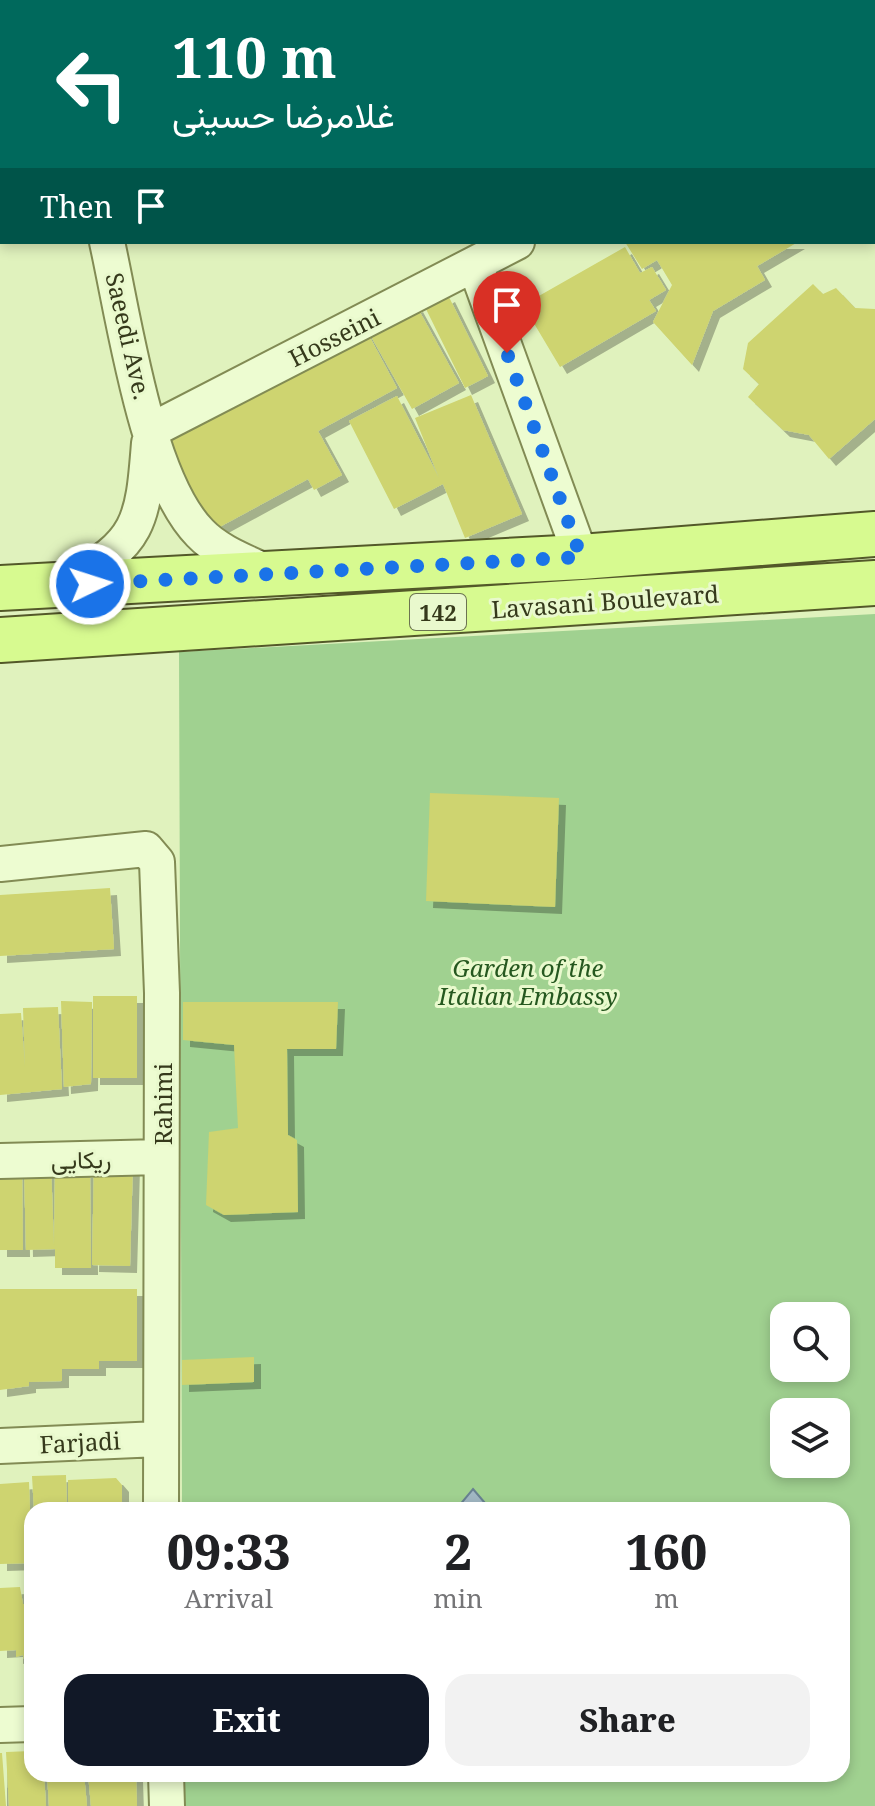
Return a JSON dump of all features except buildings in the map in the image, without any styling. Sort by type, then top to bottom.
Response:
[{"type":"main road","name":"Lavasani Boulevard","points":[[0,588],[581,557],[875,534]]},
{"type":"main road","name":"Lavasani Boulevard","points":[[0,640],[875,583]]},
{"type":"street","name":"Saeedi Ave.","points":[[107,244],[150,431],[177,500],[199,533],[228,554],[269,573]]},
{"type":"street","name":"Hosseini","points":[[150,431],[513,244]]},
{"type":"street","points":[[475,265],[581,557]]},
{"type":"street","name":"Saeedi Ave.","points":[[60,586],[106,562],[120,549],[135,524],[145,497],[150,431]]},
{"type":"street","name":"Rahimi","points":[[0,864],[146,849],[157,862],[162,993],[161,1502]]},
{"type":"street","name":"ریکایی","points":[[0,1161],[161,1157]]},
{"type":"street","name":"Farjadi","points":[[0,1446],[159,1439]]},
{"type":"street","points":[[0,1725],[24,1724]]},
{"type":"street","points":[[166,1782],[167,1806]]},
{"type":"green space","name":"Garden of the Italian Embassy","points":[[875,614],[875,1806],[180,1806],[180,1782],[850,1782],[850,1502],[182,1502],[179,652]]},
{"type":"water","points":[[473,1489],[484,1502],[462,1502]]},
{"type":"route","points":[[90,584],[581,557],[507,353]]}]
